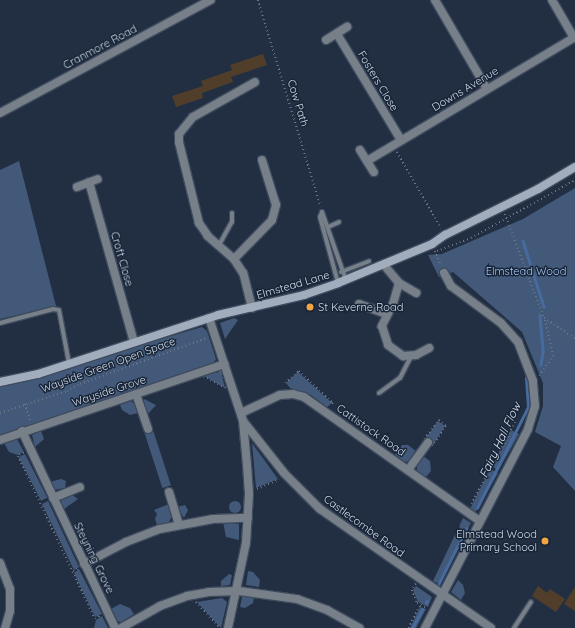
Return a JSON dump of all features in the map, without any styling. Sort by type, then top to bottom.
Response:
[{"type":"street","name":"Cranmore Road","points":[[0,113],[211,0]]},
{"type":"street","points":[[435,0],[487,89]]},
{"type":"street","points":[[552,0],[574,38]]},
{"type":"street","points":[[326,40],[347,27]]},
{"type":"street","name":"Fosters Close","points":[[337,34],[401,140]]},
{"type":"street","name":"Downs Avenue","points":[[367,160],[574,38]]},
{"type":"street","points":[[252,308],[243,274],[234,259],[208,236],[199,223],[179,142],[179,134],[193,117],[255,82]]},
{"type":"street","points":[[360,150],[374,172]]},
{"type":"street","points":[[234,259],[272,220],[276,204],[262,160]]},
{"type":"street","name":"Elmstead Lane","points":[[0,382],[38,374],[134,342],[180,330],[209,318],[304,295],[342,282],[432,244],[445,234],[538,189],[575,167]]},
{"type":"street","points":[[77,187],[98,179]]},
{"type":"street","name":"Croft Close","points":[[89,182],[134,342]]},
{"type":"street","points":[[384,265],[399,283],[416,293]]},
{"type":"street","points":[[425,628],[528,429],[535,406],[533,381],[518,342],[501,323],[451,286],[444,273]]},
{"type":"street","points":[[399,283],[393,304],[386,314],[382,326],[388,345],[403,356],[411,355],[428,348]]},
{"type":"street","points":[[360,304],[386,314]]},
{"type":"street","points":[[209,318],[242,417],[248,465],[248,518],[236,591],[228,628]]},
{"type":"street","name":"Wayside Grove","points":[[0,440],[22,431],[225,364]]},
{"type":"street","points":[[136,394],[148,429]]},
{"type":"street","name":"Cattistock Road","points":[[242,417],[280,394],[300,396],[408,470],[480,522]]},
{"type":"street","name":"Castlecombe Road","points":[[242,417],[284,473],[320,509],[491,628]]},
{"type":"street","name":"Steyning Grove","points":[[22,431],[82,566],[115,628]]},
{"type":"street","points":[[408,470],[428,442]]},
{"type":"street","points":[[53,498],[80,487]]},
{"type":"street","points":[[169,492],[179,525]]},
{"type":"street","points":[[82,566],[133,539],[179,525],[227,518],[248,518]]},
{"type":"street","points":[[0,563],[10,589],[10,611],[5,628]]},
{"type":"street","points":[[120,628],[160,606],[187,596],[209,592],[236,591],[262,593],[297,599],[327,610],[359,628]]},
{"type":"lane","points":[[322,212],[341,272],[342,282]]},
{"type":"lane","points":[[322,212],[320,217],[342,282]]},
{"type":"lane","points":[[218,245],[232,222],[232,213]]},
{"type":"lane","points":[[328,227],[340,222]]},
{"type":"lane","points":[[341,272],[369,261]]},
{"type":"lane","points":[[0,323],[53,309],[59,310],[69,363]]},
{"type":"lane","points":[[379,393],[400,378],[411,355]]},
{"type":"lane","points":[[514,628],[532,602]]},
{"type":"path","name":"Cow Path","points":[[258,0],[322,212]]},
{"type":"path","points":[[393,145],[445,234]]},
{"type":"path","points":[[444,273],[435,252],[471,238],[575,180]]},
{"type":"path","points":[[507,218],[544,318],[552,356],[544,372],[533,381]]},
{"type":"path","points":[[544,318],[575,338]]},
{"type":"path","name":"Wayside Green Open Space","points":[[0,413],[67,391],[80,384],[215,335]]},
{"type":"path","points":[[220,371],[229,390],[223,387],[202,376],[220,371]]},
{"type":"path","points":[[285,383],[299,371],[333,403],[329,409]]},
{"type":"path","points":[[25,404],[33,428]]},
{"type":"path","points":[[437,420],[446,424],[433,446],[428,442],[424,439],[437,420]]},
{"type":"path","points":[[468,510],[514,422]]},
{"type":"path","points":[[24,453],[18,456],[95,619],[102,615]]},
{"type":"path","points":[[253,490],[281,479]]},
{"type":"path","points":[[73,572],[82,566]]},
{"type":"path","points":[[416,583],[412,590],[417,603],[428,609]]},
{"type":"path","points":[[195,601],[220,628]]},
{"type":"path","points":[[408,628],[420,605]]},
{"type":"green space","points":[[19,161],[56,306],[0,319],[0,170]]},
{"type":"green space","name":"Elmstead Wood","points":[[575,188],[575,491],[553,467],[561,446],[535,432],[543,406],[543,383],[522,332],[453,272],[439,277],[428,255],[442,254],[523,219]]},
{"type":"green space","points":[[234,318],[238,320],[225,339],[220,323]]},
{"type":"green space","points":[[202,327],[207,331],[216,359],[212,366],[0,435],[0,386]]},
{"type":"green space","points":[[219,372],[221,372],[225,388],[204,376]]},
{"type":"green space","points":[[298,372],[332,403],[327,407],[311,395],[290,388],[286,383]]},
{"type":"green space","points":[[144,399],[156,405],[147,415],[143,402]]},
{"type":"green space","points":[[131,401],[135,404],[138,413],[130,415],[122,410],[120,405]]},
{"type":"green space","points":[[438,421],[445,426],[433,445],[425,439]]},
{"type":"green space","points":[[153,430],[171,485],[162,488],[144,433]]},
{"type":"green space","points":[[511,430],[519,434],[498,471],[492,466]]},
{"type":"green space","points":[[41,431],[44,439],[35,447],[32,435]]},
{"type":"green space","points":[[17,439],[24,452],[18,455],[9,452],[4,443]]},
{"type":"green space","points":[[252,443],[278,479],[256,488]]},
{"type":"green space","points":[[402,445],[408,445],[416,451],[410,461],[405,462],[395,455]]},
{"type":"green space","points":[[25,454],[47,498],[41,501],[19,457]]},
{"type":"green space","points":[[423,456],[430,461],[431,471],[426,477],[417,471],[417,465]]},
{"type":"green space","points":[[490,469],[498,473],[475,513],[470,509]]},
{"type":"green space","points":[[61,479],[66,481],[65,488],[54,490],[50,482]]},
{"type":"green space","points":[[71,494],[78,499],[64,509],[60,503],[63,498]]},
{"type":"green space","points":[[48,501],[79,567],[74,570],[42,504]]},
{"type":"green space","points":[[237,501],[240,502],[240,512],[233,513],[230,512],[229,505],[230,502]]},
{"type":"green space","points":[[169,504],[172,516],[169,522],[157,525],[155,519],[157,514],[154,510]]},
{"type":"green space","points":[[185,505],[188,510],[184,518],[177,507]]},
{"type":"green space","points":[[463,518],[471,523],[442,580],[437,583],[433,581]]},
{"type":"green space","points":[[223,522],[239,524],[239,540],[226,537]]},
{"type":"green space","points":[[79,569],[102,614],[95,617],[74,573]]},
{"type":"green space","points":[[248,571],[253,572],[260,580],[259,587],[246,585]]},
{"type":"green space","points":[[229,574],[232,575],[230,585],[221,586],[221,581]]},
{"type":"green space","points":[[458,580],[463,585],[465,593],[461,600],[451,592]]},
{"type":"green space","points":[[416,586],[432,597],[428,607],[418,602],[413,590]]},
{"type":"green space","points":[[242,597],[254,597],[253,603],[245,608],[240,607]]},
{"type":"green space","points":[[222,598],[227,602],[221,628],[197,602]]},
{"type":"green space","points":[[120,604],[130,608],[134,614],[121,622],[116,621],[111,609]]},
{"type":"green space","points":[[420,607],[426,609],[416,628],[410,628]]},
{"type":"green space","points":[[102,616],[108,628],[94,628],[96,620]]},
{"type":"building","points":[[263,54],[267,65],[231,77],[233,82],[202,93],[203,98],[176,107],[172,96],[203,86],[201,81],[232,70],[230,65]]},
{"type":"building","points":[[538,586],[547,593],[550,589],[565,599],[556,612],[532,596]]},
{"type":"building","points":[[575,587],[575,611],[564,604]]},
{"type":"waterway","name":"Fairy Hall Flow","points":[[523,241],[544,307]]},
{"type":"waterway","name":"Fairy Hall Flow","points":[[540,315],[543,352],[541,365]]},
{"type":"waterway","name":"Fairy Hall Flow","points":[[477,508],[528,407],[526,378]]},
{"type":"waterway","name":"Fairy Hall Flow","points":[[438,585],[466,529]]},
{"type":"waterway","name":"Fairy Hall Flow","points":[[412,628],[422,610]]},
{"type":"place","name":"St Keverne Road","points":[[310,307]]},
{"type":"place","name":"Elmstead Wood Primary School","points":[[545,541]]}]
